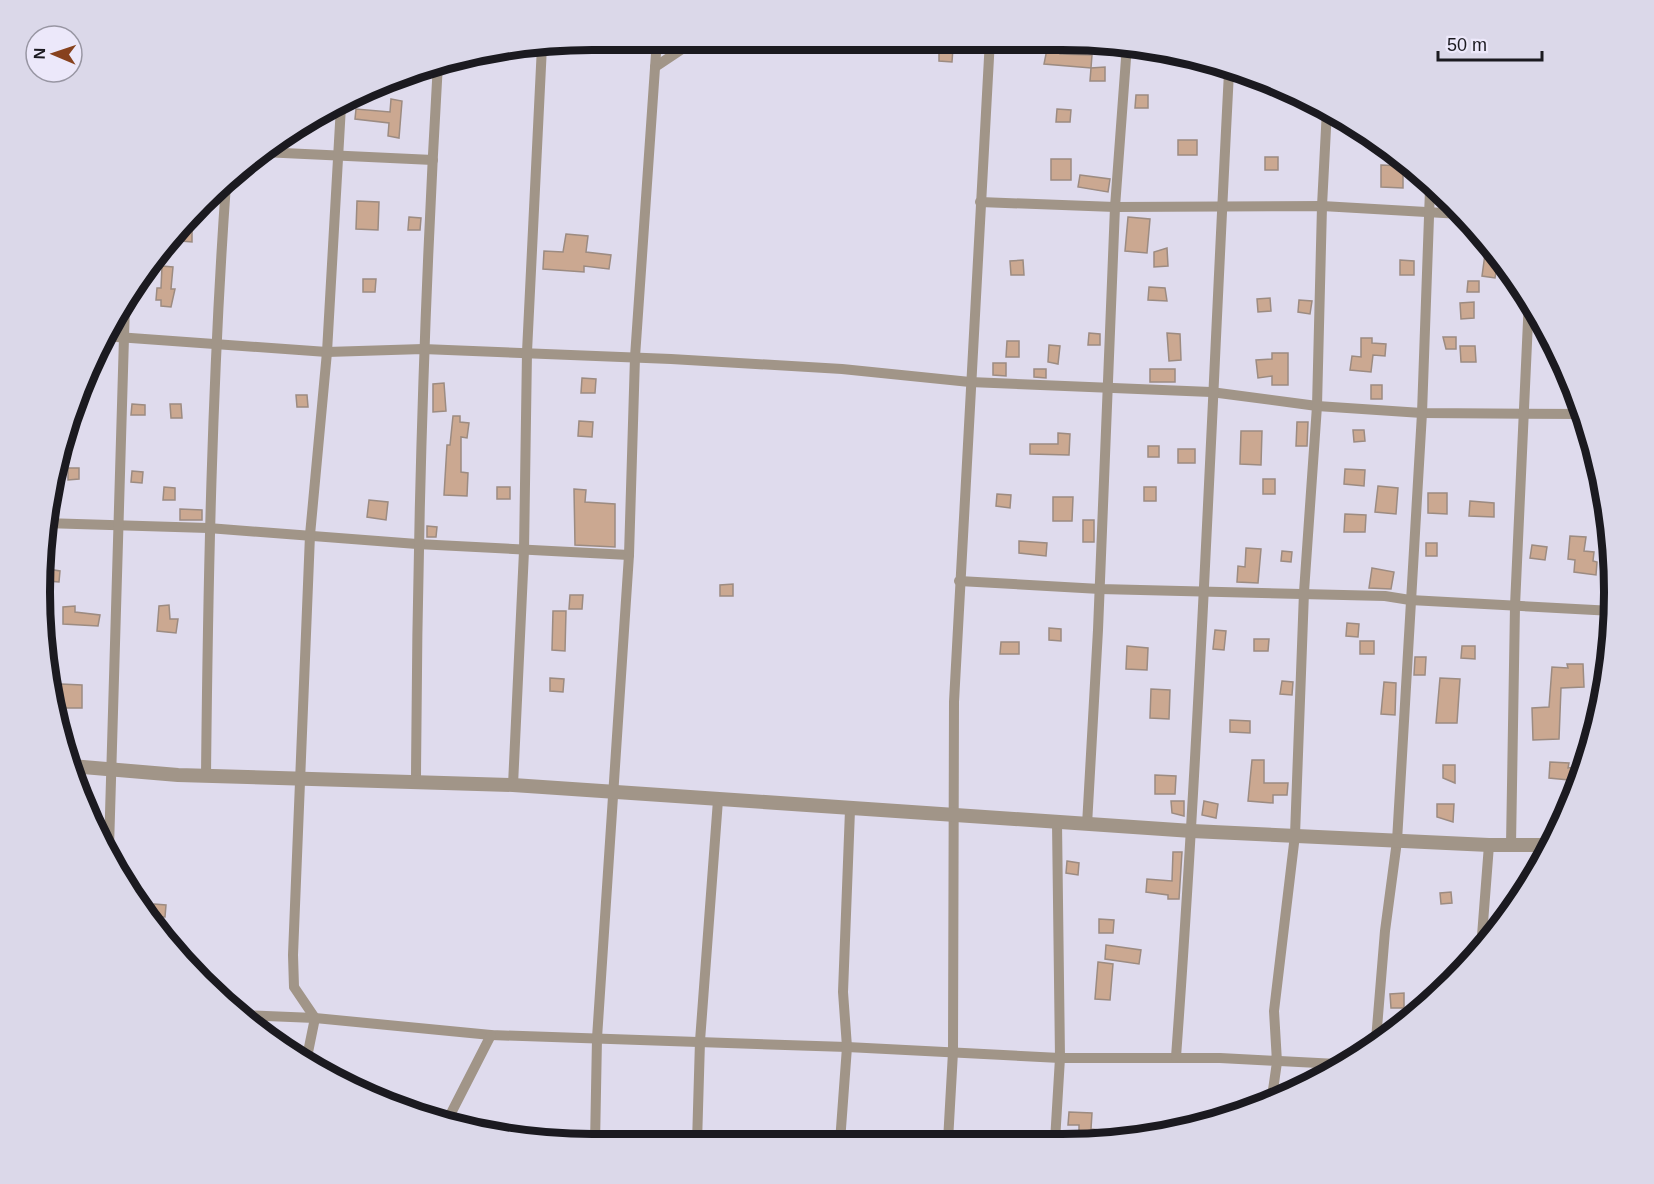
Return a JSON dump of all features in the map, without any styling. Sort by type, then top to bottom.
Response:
[{"type":"street","points":[[594,1134],[597,1038],[616,793],[629,555],[635,357],[656,50]]},
{"type":"street","points":[[655,67],[680,50]]},
{"type":"street","points":[[948,1134],[953,1052],[954,702],[989,50]]},
{"type":"street","points":[[513,785],[524,551],[526,352],[542,52]]},
{"type":"street","points":[[1087,825],[1100,589],[1115,207],[1126,53]]},
{"type":"street","points":[[416,782],[417,544],[423,349],[438,72]]},
{"type":"street","points":[[1176,1057],[1192,831],[1211,392],[1229,76]]},
{"type":"street","points":[[308,1054],[315,1018],[294,987],[293,955],[310,535],[327,352],[341,111]]},
{"type":"street","points":[[1273,1092],[1277,1062],[1274,1011],[1295,835],[1304,592],[1317,406],[1327,118]]},
{"type":"street","points":[[275,153],[433,160]]},
{"type":"street","points":[[206,776],[208,528],[215,343],[225,192]]},
{"type":"street","points":[[1377,1033],[1385,931],[1397,841],[1422,413],[1430,193]]},
{"type":"street","points":[[980,202],[1115,207],[1322,206],[1451,214]]},
{"type":"street","points":[[1510,845],[1515,606],[1528,315]]},
{"type":"street","points":[[109,840],[125,317]]},
{"type":"street","points":[[114,336],[327,352],[423,349],[635,357],[842,369],[970,382],[1211,392],[1317,406],[1422,413],[1574,414]]},
{"type":"street","points":[[54,523],[208,528],[524,551],[629,555]]},
{"type":"street","points":[[959,581],[1100,589],[1304,592],[1603,611]]},
{"type":"street","points":[[78,766],[206,776],[513,785],[850,810],[1192,831],[1489,845],[1542,845]]},
{"type":"street","points":[[697,1134],[700,1041],[718,800]]},
{"type":"street","points":[[841,1134],[847,1047],[843,992],[850,810]]},
{"type":"street","points":[[1055,1134],[1060,1058],[1057,823]]},
{"type":"street","points":[[1482,935],[1489,845]]},
{"type":"street","points":[[254,1016],[315,1018],[490,1035],[700,1041],[1060,1058],[1176,1057],[1330,1064]]},
{"type":"street","points":[[450,1115],[490,1035]]},
{"type":"building","points":[[939,50],[953,50],[952,62],[939,61]]},
{"type":"building","points":[[1047,50],[1060,51],[1060,54],[1092,55],[1091,68],[1044,64]]},
{"type":"building","points":[[1105,67],[1105,81],[1090,81],[1091,68]]},
{"type":"building","points":[[1136,95],[1148,95],[1148,108],[1135,108]]},
{"type":"building","points":[[391,99],[402,101],[399,138],[388,136],[389,123],[355,119],[356,109],[390,112]]},
{"type":"building","points":[[1057,109],[1071,110],[1070,122],[1056,122]]},
{"type":"building","points":[[1178,140],[1197,140],[1197,155],[1178,155]]},
{"type":"building","points":[[1265,157],[1278,157],[1278,170],[1265,170]]},
{"type":"building","points":[[1051,159],[1071,159],[1071,180],[1051,180]]},
{"type":"building","points":[[1381,165],[1397,166],[1403,171],[1403,188],[1381,187]]},
{"type":"building","points":[[1080,175],[1110,179],[1108,192],[1078,187]]},
{"type":"building","points":[[357,201],[379,202],[378,230],[356,229]]},
{"type":"building","points":[[409,217],[421,218],[420,230],[408,230]]},
{"type":"building","points":[[1128,217],[1150,219],[1147,253],[1125,251]]},
{"type":"building","points":[[192,228],[192,242],[181,241],[184,234]]},
{"type":"building","points":[[566,234],[588,236],[586,252],[611,255],[609,269],[584,266],[584,272],[543,269],[544,251],[563,252]]},
{"type":"building","points":[[1167,248],[1168,266],[1154,267],[1154,252]]},
{"type":"building","points":[[1486,254],[1497,269],[1495,278],[1482,276]]},
{"type":"building","points":[[1023,260],[1024,275],[1011,275],[1010,261]]},
{"type":"building","points":[[1400,260],[1414,261],[1414,275],[1400,275]]},
{"type":"building","points":[[162,266],[173,267],[171,289],[175,289],[171,307],[161,306],[161,300],[156,300],[157,288],[161,288]]},
{"type":"building","points":[[363,279],[376,279],[375,292],[363,292]]},
{"type":"building","points":[[1468,281],[1479,281],[1479,292],[1467,292]]},
{"type":"building","points":[[1149,287],[1165,288],[1167,301],[1148,300]]},
{"type":"building","points":[[1270,298],[1271,311],[1258,312],[1257,299]]},
{"type":"building","points":[[1299,300],[1312,301],[1310,314],[1298,312]]},
{"type":"building","points":[[1474,302],[1474,318],[1461,319],[1460,303]]},
{"type":"building","points":[[1089,333],[1100,334],[1100,345],[1088,345]]},
{"type":"building","points":[[1167,333],[1180,334],[1181,360],[1169,361]]},
{"type":"building","points":[[1443,337],[1456,337],[1456,349],[1446,349]]},
{"type":"building","points":[[1361,338],[1372,338],[1372,343],[1386,344],[1385,356],[1373,355],[1371,372],[1350,370],[1352,356],[1361,357]]},
{"type":"building","points":[[1007,341],[1019,341],[1019,357],[1006,357]]},
{"type":"building","points":[[1049,345],[1060,346],[1058,364],[1048,362]]},
{"type":"building","points":[[1460,346],[1475,346],[1476,362],[1461,362]]},
{"type":"building","points":[[1272,353],[1288,353],[1288,385],[1272,385],[1272,376],[1258,378],[1256,360],[1272,359]]},
{"type":"building","points":[[993,363],[1006,363],[1006,376],[993,375]]},
{"type":"building","points":[[1034,369],[1046,369],[1046,378],[1034,377]]},
{"type":"building","points":[[1150,369],[1175,369],[1175,382],[1150,382]]},
{"type":"building","points":[[582,378],[596,379],[595,393],[581,393]]},
{"type":"building","points":[[444,383],[446,411],[433,412],[433,384]]},
{"type":"building","points":[[1371,385],[1382,385],[1382,399],[1371,399]]},
{"type":"building","points":[[296,395],[307,395],[308,407],[297,407]]},
{"type":"building","points":[[132,404],[145,405],[145,415],[131,415]]},
{"type":"building","points":[[170,404],[181,404],[182,418],[171,418]]},
{"type":"building","points":[[453,416],[460,416],[460,422],[469,423],[467,438],[461,437],[461,472],[468,473],[467,496],[444,495],[447,445],[450,445]]},
{"type":"building","points":[[579,421],[593,422],[592,437],[578,436]]},
{"type":"building","points":[[1297,422],[1308,422],[1307,446],[1296,446]]},
{"type":"building","points":[[1353,430],[1364,430],[1365,441],[1354,442]]},
{"type":"building","points":[[1241,431],[1262,431],[1261,465],[1240,464]]},
{"type":"building","points":[[1058,433],[1070,434],[1069,455],[1030,454],[1030,444],[1058,444]]},
{"type":"building","points":[[1148,446],[1159,446],[1159,457],[1148,457]]},
{"type":"building","points":[[1178,449],[1195,449],[1195,463],[1178,463]]},
{"type":"building","points":[[68,468],[79,468],[79,479],[68,480]]},
{"type":"building","points":[[1345,469],[1365,470],[1364,486],[1344,484]]},
{"type":"building","points":[[132,471],[143,472],[142,483],[131,482]]},
{"type":"building","points":[[1263,479],[1275,479],[1275,494],[1263,494]]},
{"type":"building","points":[[1378,486],[1398,488],[1396,514],[1375,512]]},
{"type":"building","points":[[164,487],[175,488],[175,500],[163,500]]},
{"type":"building","points":[[497,487],[510,487],[510,499],[497,499]]},
{"type":"building","points":[[1144,487],[1156,487],[1156,501],[1144,501]]},
{"type":"building","points":[[574,489],[586,490],[585,502],[615,504],[615,547],[575,545]]},
{"type":"building","points":[[1428,493],[1447,493],[1447,514],[1428,513]]},
{"type":"building","points":[[997,494],[1011,495],[1010,508],[996,506]]},
{"type":"building","points":[[1053,497],[1073,497],[1072,521],[1053,521]]},
{"type":"building","points":[[369,500],[388,502],[386,520],[367,517]]},
{"type":"building","points":[[1470,501],[1494,503],[1494,517],[1469,516]]},
{"type":"building","points":[[180,509],[202,510],[202,520],[180,520]]},
{"type":"building","points":[[1345,514],[1366,515],[1365,532],[1344,532]]},
{"type":"building","points":[[1083,520],[1094,520],[1094,542],[1083,542]]},
{"type":"building","points":[[427,526],[437,527],[436,537],[427,537]]},
{"type":"building","points":[[1570,536],[1586,537],[1584,551],[1594,552],[1593,561],[1597,562],[1596,575],[1574,572],[1575,560],[1568,559]]},
{"type":"building","points":[[1019,541],[1047,543],[1046,556],[1019,553]]},
{"type":"building","points":[[1426,543],[1437,543],[1437,556],[1426,556]]},
{"type":"building","points":[[1532,545],[1547,547],[1545,560],[1530,558]]},
{"type":"building","points":[[1246,548],[1261,549],[1258,583],[1237,582],[1238,566],[1245,567]]},
{"type":"building","points":[[1282,551],[1292,552],[1291,562],[1281,561]]},
{"type":"building","points":[[1372,568],[1394,572],[1391,589],[1369,588]]},
{"type":"building","points":[[51,569],[60,571],[59,582],[50,581]]},
{"type":"building","points":[[733,584],[733,596],[720,596],[720,585]]},
{"type":"building","points":[[570,595],[583,595],[582,609],[569,609]]},
{"type":"building","points":[[169,605],[170,619],[178,619],[176,633],[157,631],[159,606]]},
{"type":"building","points":[[75,606],[75,612],[100,615],[98,626],[63,624],[63,607]]},
{"type":"building","points":[[553,611],[566,611],[565,651],[552,650]]},
{"type":"building","points":[[1347,623],[1359,624],[1358,637],[1346,636]]},
{"type":"building","points":[[1049,628],[1061,629],[1061,641],[1049,640]]},
{"type":"building","points":[[1215,630],[1226,631],[1224,650],[1213,649]]},
{"type":"building","points":[[1254,639],[1269,639],[1268,651],[1254,651]]},
{"type":"building","points":[[1360,641],[1374,641],[1374,654],[1360,654]]},
{"type":"building","points":[[1001,642],[1019,642],[1019,654],[1000,654]]},
{"type":"building","points":[[1127,646],[1148,648],[1147,670],[1126,669]]},
{"type":"building","points":[[1462,646],[1475,646],[1475,659],[1461,658]]},
{"type":"building","points":[[1415,657],[1426,657],[1425,675],[1414,675]]},
{"type":"building","points":[[1567,664],[1583,664],[1584,687],[1561,688],[1559,739],[1533,740],[1532,708],[1549,707],[1552,667],[1568,668]]},
{"type":"building","points":[[550,678],[564,679],[563,692],[550,691]]},
{"type":"building","points":[[1440,678],[1460,679],[1457,723],[1436,723]]},
{"type":"building","points":[[1282,681],[1293,682],[1292,695],[1280,694]]},
{"type":"building","points":[[1384,682],[1396,683],[1395,715],[1381,714]]},
{"type":"building","points":[[61,684],[82,685],[82,708],[62,708]]},
{"type":"building","points":[[1151,689],[1170,690],[1169,719],[1150,718]]},
{"type":"building","points":[[1230,720],[1250,721],[1250,733],[1230,732]]},
{"type":"building","points":[[1252,760],[1264,760],[1264,783],[1288,783],[1287,795],[1273,795],[1273,803],[1248,801]]},
{"type":"building","points":[[1550,762],[1569,763],[1568,768],[1576,767],[1571,780],[1549,778]]},
{"type":"building","points":[[1443,765],[1455,765],[1455,783],[1443,778]]},
{"type":"building","points":[[1155,775],[1176,776],[1175,794],[1155,794]]},
{"type":"building","points":[[1171,801],[1184,801],[1184,816],[1172,813]]},
{"type":"building","points":[[1204,801],[1218,804],[1216,818],[1202,815]]},
{"type":"building","points":[[1437,804],[1454,804],[1453,822],[1437,817]]},
{"type":"building","points":[[1173,852],[1182,852],[1179,899],[1168,899],[1168,895],[1146,892],[1147,879],[1172,881]]},
{"type":"building","points":[[1067,861],[1079,863],[1078,875],[1066,873]]},
{"type":"building","points":[[1451,892],[1452,903],[1441,904],[1440,893]]},
{"type":"building","points":[[154,904],[166,905],[165,917],[158,916],[153,910]]},
{"type":"building","points":[[1099,919],[1114,920],[1113,933],[1099,933]]},
{"type":"building","points":[[1106,945],[1141,950],[1139,964],[1105,959]]},
{"type":"building","points":[[1098,962],[1113,964],[1110,1000],[1095,999]]},
{"type":"building","points":[[1404,993],[1404,1008],[1391,1008],[1390,994]]},
{"type":"building","points":[[1069,1112],[1092,1113],[1091,1129],[1099,1130],[1099,1133],[1079,1134],[1079,1125],[1068,1125]]}]
